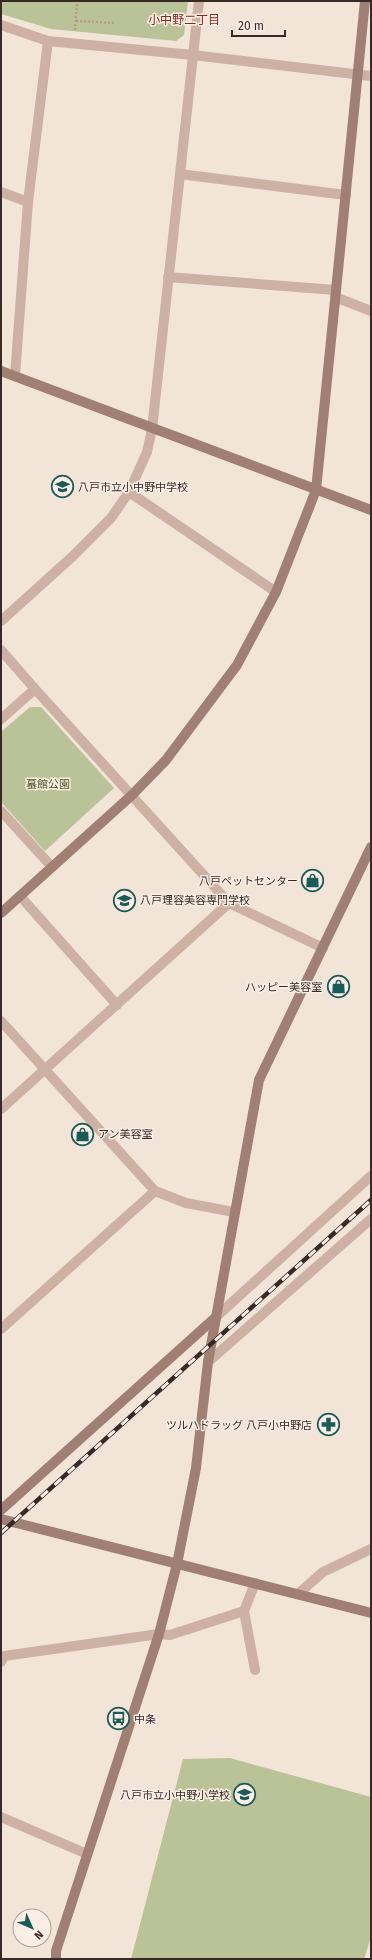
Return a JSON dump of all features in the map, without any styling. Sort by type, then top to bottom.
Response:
[{"type":"street","points":[[1,620],[111,518],[129,492],[147,452],[152,429],[199,1]]},
{"type":"street","points":[[1,913],[132,795],[166,760],[237,665],[276,592],[316,490],[365,1]]},
{"type":"street","points":[[1,25],[48,41],[193,55],[371,76]]},
{"type":"street","points":[[14,376],[28,202],[48,41]]},
{"type":"street","points":[[180,174],[346,195]]},
{"type":"street","points":[[1,192],[28,202]]},
{"type":"street","points":[[168,277],[336,293],[371,311]]},
{"type":"street","points":[[1,371],[371,510]]},
{"type":"street","points":[[129,492],[276,592]]},
{"type":"street","points":[[1,650],[229,903],[323,948]]},
{"type":"street","points":[[1,719],[35,689]]},
{"type":"street","points":[[1,811],[52,868]]},
{"type":"street","points":[[56,1959],[56,1951],[159,1634],[177,1564],[196,1468],[208,1362],[259,1080],[371,847]]},
{"type":"street","points":[[20,896],[117,1005]]},
{"type":"street","points":[[1,1109],[229,903]]},
{"type":"street","points":[[1,1020],[154,1191],[186,1203],[234,1212]]},
{"type":"street","points":[[1,1510],[371,1176]]},
{"type":"street","points":[[1,1329],[154,1191]]},
{"type":"street","points":[[208,1362],[371,1219]]},
{"type":"street","points":[[1,1519],[371,1613]]},
{"type":"street","points":[[298,1594],[323,1572],[371,1549]]},
{"type":"street","points":[[255,1583],[244,1611],[255,1670]]},
{"type":"street","points":[[2,1658],[159,1634],[170,1635],[244,1611]]},
{"type":"street","points":[[1,1817],[87,1854]]},
{"type":"path","points":[[74,44],[77,1]]},
{"type":"path","points":[[76,21],[116,23]]},
{"type":"green space","points":[[1,1],[188,1],[184,35],[176,41],[51,29],[1,14]]},
{"type":"green space","name":"蟇館公園","points":[[30,707],[41,707],[114,788],[45,851],[1,802],[1,732]]},
{"type":"green space","name":"八戸市立小中野小学校","points":[[230,1758],[371,1797],[371,1937],[364,1959],[131,1959],[183,1759]]},
{"type":"railway","points":[[1,1533],[371,1200]]},
{"type":"place","name":"八戸市立小中野中学校","points":[[62,487]]},
{"type":"place","name":"八戸ペットセンター","points":[[313,881]]},
{"type":"place","name":"八戸理容美容専門学校","points":[[125,900]]},
{"type":"place","name":"ハッピー美容室","points":[[338,987]]},
{"type":"place","name":"アン美容室","points":[[82,1134]]},
{"type":"place","name":"ツルハドラッグ 八戸小中野店","points":[[328,1425]]},
{"type":"place","name":"中条","points":[[118,1719]]},
{"type":"place","name":"八戸市立小中野小学校","points":[[245,1795]]},
{"type":"district","name":"小中野二丁目","points":[[184,20]]}]
